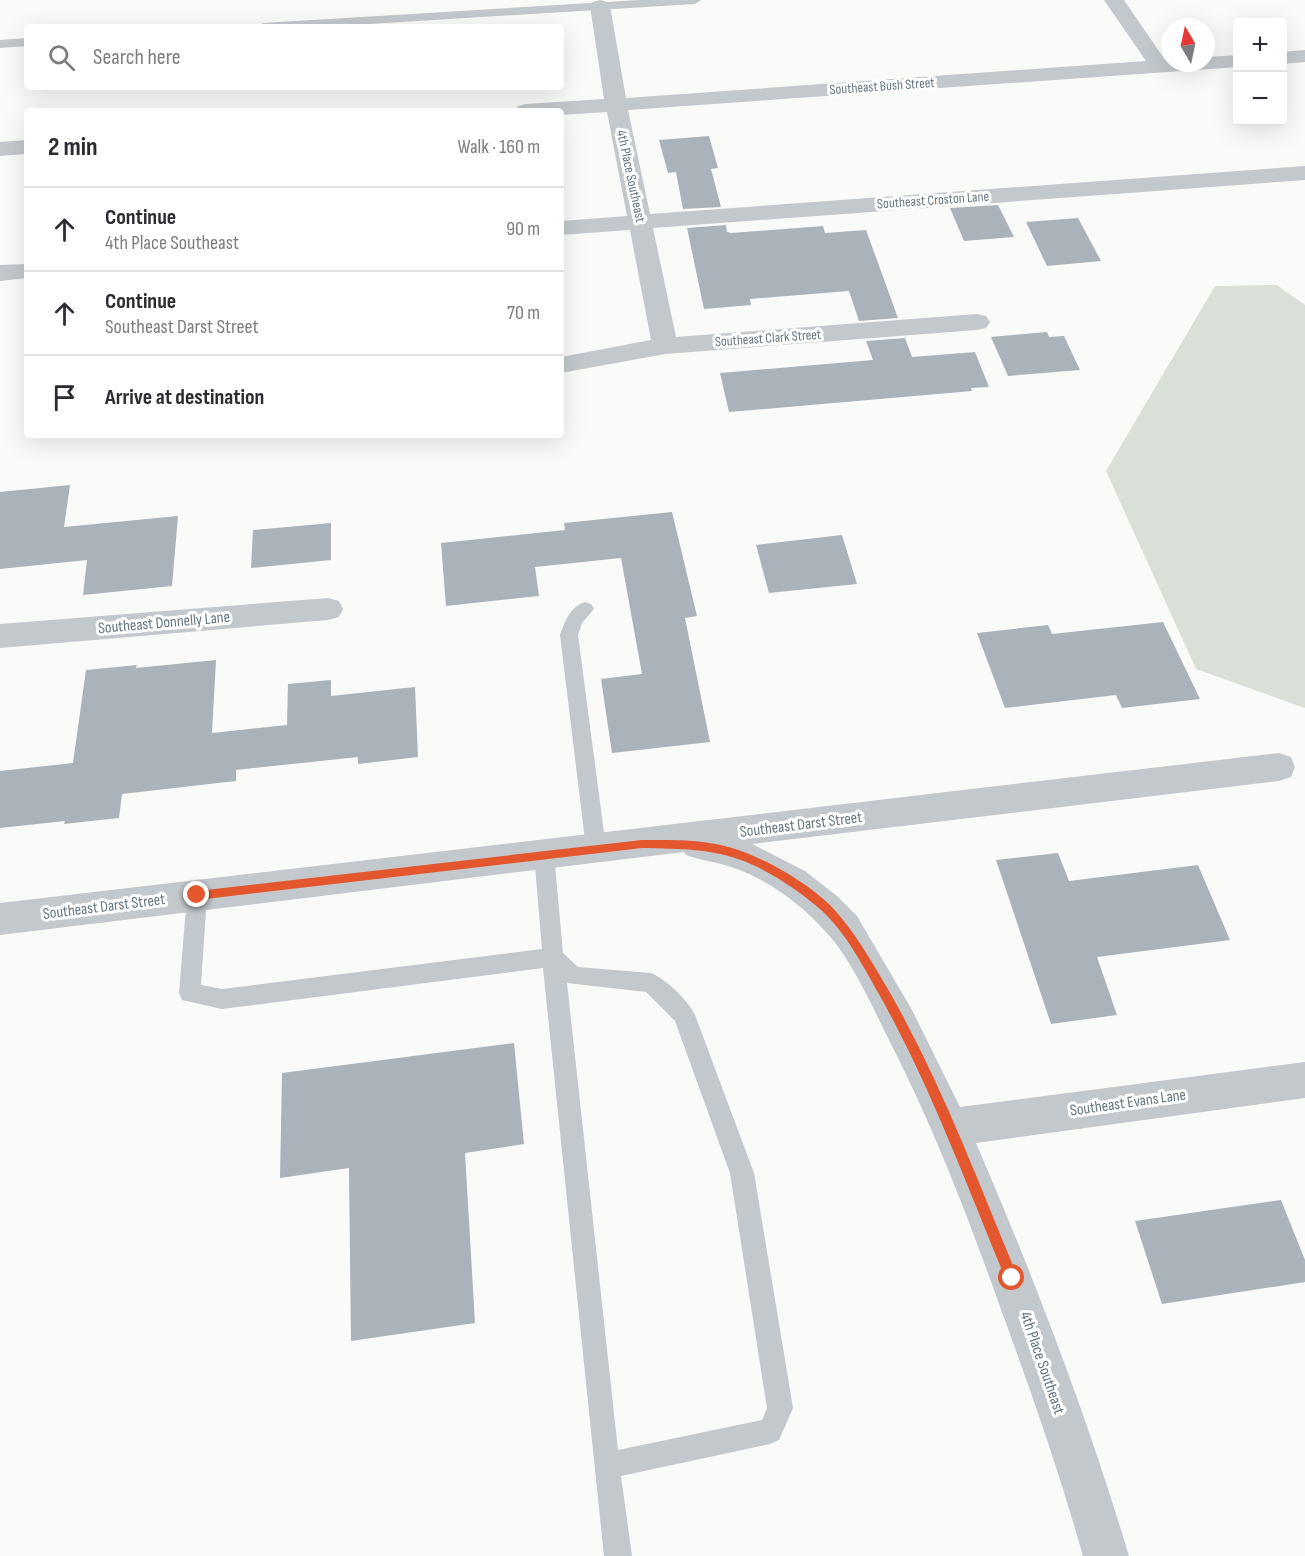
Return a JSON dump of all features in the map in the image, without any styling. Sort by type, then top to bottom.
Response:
[{"type":"street","points":[[1114,0],[1160,67]]},
{"type":"street","name":"4th Place Southeast","points":[[600,6],[616,105],[665,346]]},
{"type":"street","points":[[1287,58],[1305,56]]},
{"type":"street","name":"Southeast Bush Street","points":[[564,108],[1233,61]]},
{"type":"street","points":[[0,149],[24,147]]},
{"type":"street","name":"Southeast Croston Lane","points":[[564,228],[1305,173]]},
{"type":"street","points":[[0,273],[24,271]]},
{"type":"street","name":"Southeast Clark Street","points":[[564,364],[665,346],[977,322]]},
{"type":"street","name":"Southeast Donnelly Lane","points":[[0,636],[328,609]]},
{"type":"street","name":"Southeast Darst Street","points":[[0,919],[1280,767]]},
{"type":"street","name":"4th Place Southeast","points":[[642,844],[685,844],[731,852],[756,862],[783,876],[825,907],[855,942],[902,1025],[950,1127],[1012,1278],[1089,1497],[1106,1556]]},
{"type":"street","name":"Southeast Evans Lane","points":[[950,1127],[1305,1080]]},
{"type":"lane","points":[[311,24],[695,0]]},
{"type":"lane","points":[[0,44],[24,42]]},
{"type":"lane","points":[[585,609],[574,620],[570,635],[596,848]]},
{"type":"lane","points":[[544,854],[553,957],[618,1556]]},
{"type":"lane","points":[[197,895],[190,993],[222,999],[553,957]]},
{"type":"lane","points":[[553,957],[573,976],[651,983],[684,1015],[742,1173],[780,1408],[770,1431],[607,1466]]},
{"type":"shaded area","points":[[1277,285],[1305,305],[1305,708],[1196,669],[1106,471],[1215,286]]},
{"type":"building","points":[[709,136],[718,168],[711,169],[721,207],[683,209],[676,172],[668,173],[659,140]]},
{"type":"building","points":[[998,205],[1014,237],[964,241],[950,208]]},
{"type":"building","points":[[1078,218],[1101,261],[1047,266],[1026,222]]},
{"type":"building","points":[[726,225],[727,232],[731,233],[823,226],[825,233],[866,230],[898,318],[859,321],[849,291],[750,299],[751,305],[704,309],[687,228]]},
{"type":"building","points":[[1047,332],[1049,337],[1064,336],[1080,370],[1008,376],[991,337]]},
{"type":"building","points":[[905,338],[912,357],[975,352],[989,387],[971,388],[972,391],[729,412],[720,373],[873,360],[866,341]]},
{"type":"building","points":[[70,485],[64,527],[178,516],[172,586],[83,595],[87,560],[0,569],[0,492]]},
{"type":"building","points":[[672,512],[697,616],[685,618],[710,742],[612,753],[601,679],[642,674],[621,558],[535,567],[539,596],[446,606],[441,543],[565,530],[564,523]]},
{"type":"building","points":[[331,523],[331,560],[251,568],[253,530]]},
{"type":"building","points":[[842,535],[857,584],[769,593],[756,545]]},
{"type":"building","points":[[1163,622],[1200,699],[1122,708],[1116,695],[1005,708],[977,633],[1048,625],[1052,634]]},
{"type":"building","points":[[216,660],[212,733],[287,725],[288,684],[331,680],[331,696],[415,687],[418,757],[358,764],[358,757],[236,770],[236,781],[122,794],[119,818],[0,828],[0,771],[73,763],[86,670],[137,665],[136,668]]},
{"type":"building","points":[[1058,853],[1069,881],[1198,865],[1230,940],[1097,957],[1117,1015],[1051,1024],[996,860]]},
{"type":"building","points":[[514,1043],[524,1144],[465,1153],[475,1323],[351,1341],[349,1168],[280,1178],[282,1073]]},
{"type":"building","points":[[1281,1200],[1305,1260],[1305,1282],[1162,1304],[1135,1221]]},
{"type":"route","points":[[197,895],[642,844],[676,843],[703,846],[731,852],[756,862],[783,876],[825,907],[855,942],[902,1025],[950,1127],[1012,1278]]}]
